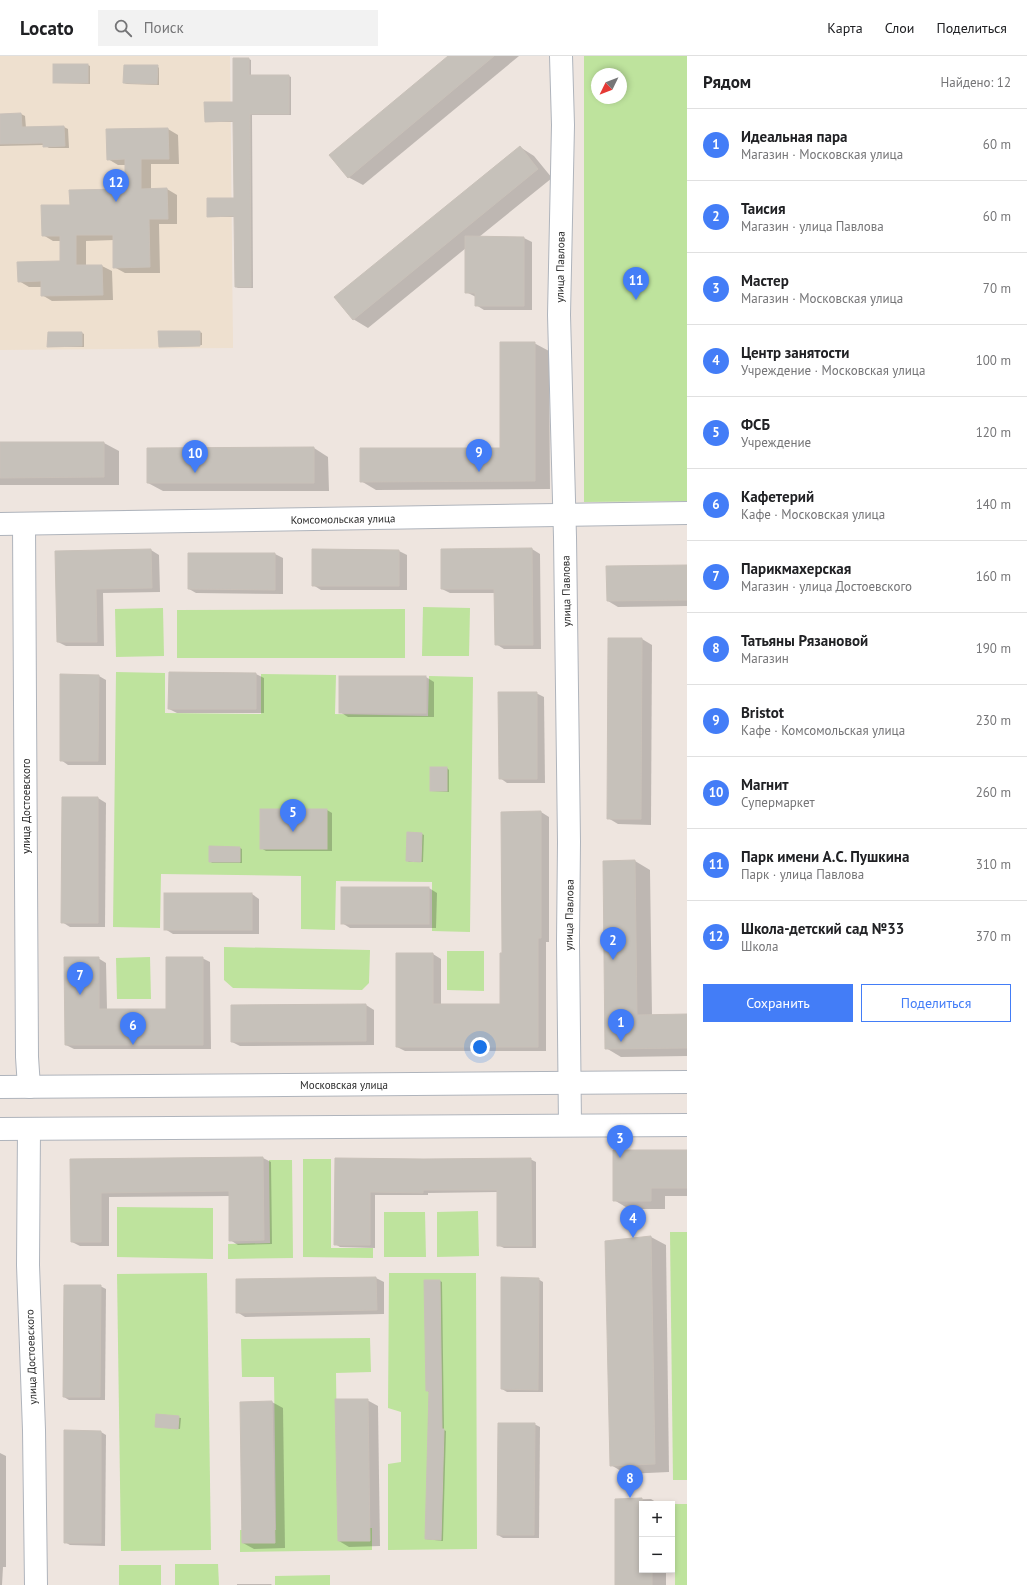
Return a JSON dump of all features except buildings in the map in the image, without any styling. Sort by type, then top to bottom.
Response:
[{"type":"street","name":"улица Павлова","points":[[561,56],[563,125],[559,315],[570,842],[568,942],[570,1125]]},
{"type":"street","name":"Комсомольская улица","points":[[0,524],[687,513]]},
{"type":"street","name":"улица Достоевского","points":[[24,524],[27,1057],[29,1087]]},
{"type":"street","name":"Московская улица","points":[[0,1087],[687,1082]]},
{"type":"street","points":[[0,1129],[687,1124]]},
{"type":"street","name":"улица Достоевского","points":[[28,1129],[28,1265],[34,1430],[36,1585]]},
{"type":"shaded area","points":[[0,56],[230,56],[233,348],[0,350]]},
{"type":"green space","points":[[584,56],[687,56],[687,501],[584,502]]},
{"type":"green space","points":[[423,607],[470,608],[469,656],[422,656]]},
{"type":"green space","points":[[163,608],[164,656],[116,657],[115,609]]},
{"type":"green space","points":[[405,609],[405,658],[177,658],[177,610]]},
{"type":"green space","points":[[116,672],[165,673],[165,713],[261,714],[261,674],[336,675],[335,714],[428,716],[429,676],[473,677],[470,932],[432,931],[432,882],[336,881],[335,930],[301,929],[301,876],[161,874],[160,928],[113,927]]},
{"type":"green space","points":[[224,947],[370,950],[369,983],[362,990],[233,988],[224,980]]},
{"type":"green space","points":[[447,951],[484,951],[484,991],[447,990]]},
{"type":"green space","points":[[150,957],[151,999],[117,999],[116,958]]},
{"type":"green space","points":[[303,1159],[331,1159],[331,1248],[373,1248],[373,1258],[303,1257]]},
{"type":"green space","points":[[269,1160],[292,1160],[293,1258],[228,1259],[228,1244],[270,1243]]},
{"type":"green space","points":[[117,1207],[213,1208],[213,1259],[117,1257]]},
{"type":"green space","points":[[478,1211],[479,1256],[437,1257],[437,1212]]},
{"type":"green space","points":[[384,1212],[425,1212],[426,1257],[384,1257]]},
{"type":"green space","points":[[670,1232],[687,1232],[687,1480],[673,1480]]},
{"type":"green space","points":[[207,1273],[211,1550],[121,1551],[117,1274]]},
{"type":"green space","points":[[389,1273],[476,1273],[477,1549],[388,1550],[388,1464],[401,1462],[401,1412],[388,1408]]},
{"type":"green space","points":[[370,1338],[371,1372],[336,1373],[338,1528],[372,1528],[372,1550],[240,1552],[240,1530],[276,1530],[274,1377],[242,1377],[241,1339]]},
{"type":"green space","points":[[675,1504],[687,1504],[687,1585],[675,1585]]},
{"type":"green space","points":[[175,1564],[218,1564],[219,1585],[175,1585]]},
{"type":"green space","points":[[119,1565],[161,1565],[161,1585],[119,1585]]},
{"type":"green space","points":[[330,1575],[330,1585],[275,1585],[275,1576]]},
{"type":"place","name":"Школа-детский сад №33","points":[[116,202]]},
{"type":"place","name":"Парк имени А.С. Пушкина","points":[[636,300]]},
{"type":"place","name":"Bristot","points":[[479,472]]},
{"type":"place","name":"Магнит","points":[[195,473]]},
{"type":"place","name":"ФСБ","points":[[293,832]]},
{"type":"place","name":"Таисия","points":[[613,960]]},
{"type":"place","name":"Парикмахерская","points":[[80,995]]},
{"type":"place","name":"Идеальная пара","points":[[621,1042]]},
{"type":"place","name":"Кафетерий","points":[[133,1045]]},
{"type":"place","name":"Мастер","points":[[620,1158]]},
{"type":"place","name":"Центр занятости","points":[[633,1238]]},
{"type":"place","name":"Татьяны Рязановой","points":[[630,1498]]}]
